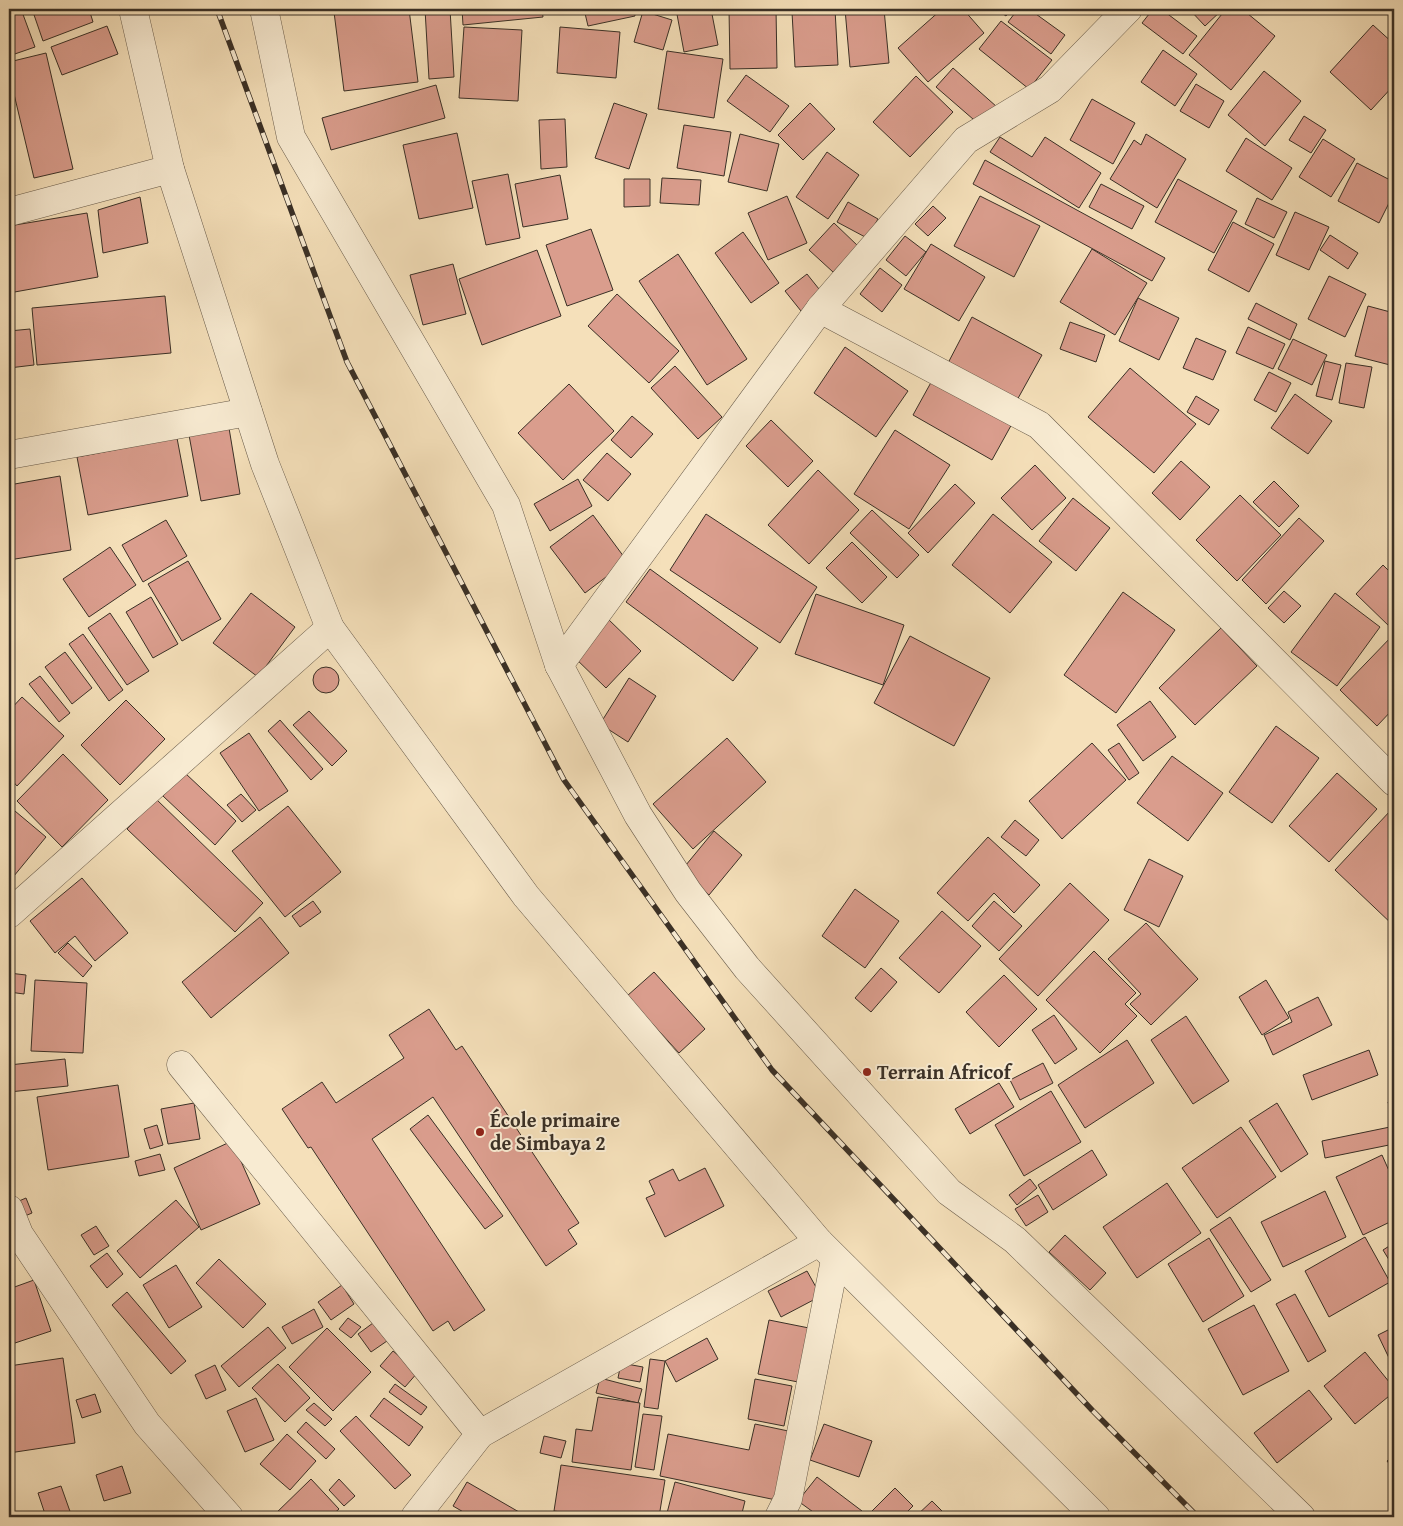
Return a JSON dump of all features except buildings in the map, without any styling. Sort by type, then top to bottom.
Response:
[{"type":"street","points":[[133,9],[170,169],[265,464],[330,628],[526,896],[827,1251],[1096,1517]]},
{"type":"street","points":[[264,9],[291,138],[506,505],[559,665],[638,815],[688,892],[747,968],[948,1192],[1015,1240],[1301,1517]]},
{"type":"street","points":[[559,665],[820,309],[966,140],[1050,90],[1128,9]]},
{"type":"street","points":[[9,212],[170,169]]},
{"type":"street","points":[[820,309],[1039,425],[1394,782]]},
{"type":"street","points":[[9,455],[248,412]]},
{"type":"street","points":[[9,914],[330,628]]},
{"type":"street","points":[[181,1065],[480,1434]]},
{"type":"street","points":[[9,1209],[19,1234],[147,1424],[229,1517]]},
{"type":"street","points":[[415,1517],[480,1434],[827,1251]]},
{"type":"street","points":[[779,1517],[788,1499],[827,1251]]},
{"type":"railway","points":[[217,9],[347,362],[564,780],[772,1070],[1092,1410],[1198,1517]]},
{"type":"place","name":"Terrain Africof","points":[[867,1072]]},
{"type":"place","name":"École primaire de Simbaya 2","points":[[480,1132]]}]
